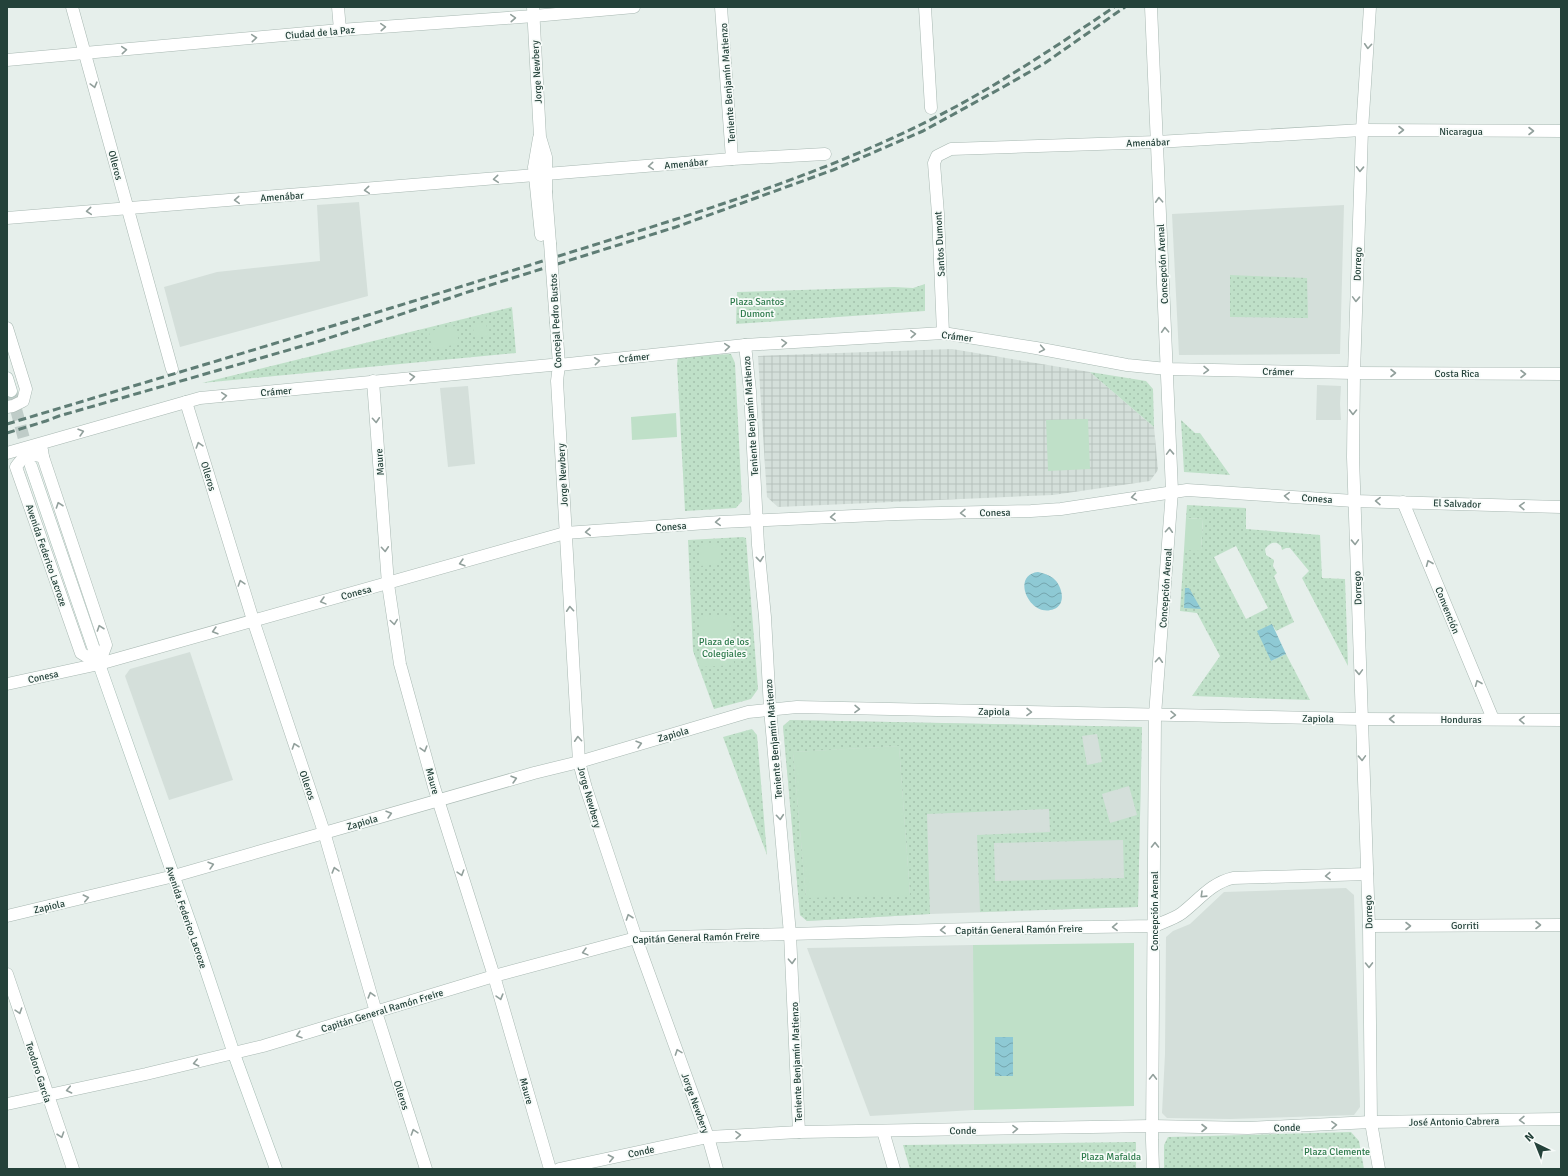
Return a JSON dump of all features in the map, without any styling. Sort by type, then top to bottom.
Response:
[{"type":"street","name":"Olleros","points":[[72,7],[86,53],[172,369]]},
{"type":"street","points":[[338,7],[340,30]]},
{"type":"street","name":"Ciudad de la Paz","points":[[7,60],[533,12],[634,7]]},
{"type":"street","name":"Teniente Benjamín Matienzo","points":[[721,7],[732,159]]},
{"type":"street","points":[[925,7],[931,108]]},
{"type":"street","name":"Concepción Arenal","points":[[1151,7],[1172,491],[1155,715],[1153,1169]]},
{"type":"street","name":"Dorrego","points":[[1370,7],[1362,130],[1354,373],[1354,500],[1369,926],[1371,1122],[1379,1169]]},
{"type":"street","name":"Jorge Newbery","points":[[533,12],[540,137],[546,157],[541,175]]},
{"type":"street","name":"Amenábar","points":[[936,156],[951,149],[1156,142],[1362,130]]},
{"type":"street","name":"Nicaragua","points":[[1362,130],[1561,131]]},
{"type":"street","name":"Amenábar","points":[[7,218],[732,159],[825,154]]},
{"type":"street","name":"Santos Dumont","points":[[936,156],[934,170],[938,214],[943,333]]},
{"type":"street","name":"Concejal Pedro Bustos","points":[[541,175],[546,192],[546,243]]},
{"type":"street","name":"Concejal Pedro Bustos","points":[[541,175],[557,381]]},
{"type":"street","points":[[7,328],[26,389],[23,401],[7,407]]},
{"type":"street","name":"Crámer","points":[[7,453],[200,398],[555,365],[745,345],[943,333],[1127,365],[1167,369],[1354,373]]},
{"type":"street","name":"Teniente Benjamín Matienzo","points":[[745,345],[750,391],[770,709],[790,934],[799,1132]]},
{"type":"street","name":"Costa Rica","points":[[1354,373],[1561,374]]},
{"type":"street","points":[[7,378],[11,391]]},
{"type":"street","name":"Maure","points":[[373,381],[388,584],[400,664],[438,800],[494,976],[550,1169]]},
{"type":"street","name":"Jorge Newbery","points":[[557,381],[580,762],[586,788],[636,938],[708,1136],[717,1169]]},
{"type":"street","name":"Olleros","points":[[186,402],[253,620],[324,832],[376,1012],[426,1169]]},
{"type":"street","points":[[43,443],[43,457],[106,646],[99,664]]},
{"type":"street","name":"Avenida Federico Lacroze","points":[[43,457],[28,455],[22,458],[16,467],[81,653],[99,664]]},
{"type":"street","name":"Avenida Federico Lacroze","points":[[31,466],[174,876],[234,1054],[276,1169]]},
{"type":"street","name":"Conesa","points":[[7,684],[99,664],[566,533],[757,520],[897,514],[1031,512],[1061,509],[1172,491],[1187,490],[1354,500]]},
{"type":"street","name":"El Salvador","points":[[1354,500],[1561,507]]},
{"type":"street","name":"Convención","points":[[1403,502],[1493,719]]},
{"type":"street","name":"Zapiola","points":[[7,916],[174,876],[324,832],[580,762],[748,712],[804,707],[1361,719]]},
{"type":"street","name":"Honduras","points":[[1361,719],[1561,720]]},
{"type":"street","name":"Capitán General Ramón Freire","points":[[7,1104],[234,1054],[494,976],[636,938],[1154,926],[1181,914],[1214,885],[1222,880],[1232,878],[1366,874]]},
{"type":"street","name":"Gorriti","points":[[1369,926],[1561,925]]},
{"type":"street","name":"Teodoro García","points":[[7,974],[72,1169]]},
{"type":"street","name":"José Antonio Cabrera","points":[[1371,1122],[1561,1119]]},
{"type":"street","name":"Conde","points":[[559,1169],[708,1136],[799,1132],[1152,1126],[1248,1128],[1371,1122]]},
{"type":"street","points":[[883,1131],[894,1169]]},
{"type":"shaded area","points":[[359,202],[368,296],[180,347],[164,287],[217,272],[320,261],[317,205]]},
{"type":"shaded area","points":[[1344,205],[1340,354],[1179,355],[1172,214]]},
{"type":"shaded area","points":[[952,349],[1090,372],[1154,427],[1158,470],[1150,481],[1053,495],[778,507],[767,497],[758,356]]},
{"type":"shaded area","points":[[1317,385],[1341,386],[1341,420],[1316,420]]},
{"type":"shaded area","points":[[468,386],[475,464],[448,467],[440,388]]},
{"type":"shaded area","points":[[190,652],[233,780],[169,800],[125,676],[130,669]]},
{"type":"shaded area","points":[[790,720],[1142,727],[1138,907],[930,914],[807,921],[800,915],[783,726]]},
{"type":"shaded area","points":[[1346,888],[1354,895],[1360,1107],[1354,1115],[1230,1119],[1167,1118],[1162,1113],[1165,1054],[1166,937],[1173,931],[1190,924],[1224,892]]},
{"type":"shaded area","points":[[973,945],[974,1110],[870,1116],[807,948]]},
{"type":"green space","points":[[1230,275],[1307,278],[1308,318],[1230,317]]},
{"type":"green space","name":"Plaza Santos Dumont","points":[[925,284],[925,311],[736,324],[737,292],[894,287],[913,288]]},
{"type":"green space","points":[[512,307],[516,353],[202,383]]},
{"type":"green space","points":[[486,322],[488,336],[475,338],[472,324]]},
{"type":"green space","points":[[456,326],[459,344],[432,349],[429,331]]},
{"type":"green space","points":[[731,354],[735,363],[742,501],[736,508],[685,511],[677,364],[678,357]]},
{"type":"green space","points":[[1090,372],[1146,381],[1153,389],[1154,427]]},
{"type":"green space","points":[[676,413],[677,437],[632,440],[631,417]]},
{"type":"green space","points":[[1088,419],[1090,469],[1048,471],[1046,420]]},
{"type":"green space","points":[[1181,420],[1195,433],[1200,433],[1230,475],[1184,472]]},
{"type":"green space","points":[[1187,505],[1246,508],[1246,529],[1320,535],[1322,578],[1345,579],[1348,666],[1302,578],[1309,571],[1290,548],[1282,550],[1281,546],[1274,543],[1265,549],[1266,555],[1274,560],[1273,566],[1277,573],[1274,576],[1294,622],[1276,631],[1272,624],[1271,661],[1286,654],[1310,700],[1192,696],[1220,656],[1197,613],[1180,611],[1184,550],[1201,550],[1203,519],[1186,518]],"holes":[[[1236,546],[1268,608],[1246,619],[1214,557]]]},
{"type":"green space","points":[[1186,518],[1203,519],[1201,551],[1184,550]]},
{"type":"green space","name":"Plaza de los Colegiales","points":[[746,538],[758,689],[751,699],[714,709],[693,651],[688,540]]},
{"type":"green space","points":[[719,543],[720,564],[700,566],[699,544]]},
{"type":"green space","points":[[732,615],[734,665],[701,667],[699,616]]},
{"type":"green space","points":[[790,720],[1142,727],[1138,907],[980,912],[977,835],[1050,832],[1049,809],[927,814],[930,914],[807,921],[800,915],[783,726]],"holes":[[[1097,734],[1102,762],[1087,765],[1082,736]],[[899,746],[910,894],[806,897],[793,752]],[[1129,786],[1137,815],[1110,823],[1102,794]],[[1123,840],[1124,878],[995,881],[994,843]]]},
{"type":"green space","points":[[752,729],[757,735],[767,855],[723,737]]},
{"type":"green space","points":[[899,746],[910,895],[806,898],[793,752]]},
{"type":"green space","points":[[1134,943],[1134,1106],[974,1110],[973,945]]},
{"type":"green space","name":"Plaza Clemente","points":[[1351,1132],[1359,1141],[1364,1169],[1164,1169],[1164,1145],[1168,1137]]},
{"type":"green space","name":"Plaza Mafalda","points":[[1136,1142],[1136,1169],[910,1169],[903,1145]]},
{"type":"water","points":[[1038,572],[1051,577],[1059,585],[1062,599],[1058,607],[1054,609],[1045,610],[1037,608],[1026,595],[1024,588],[1025,580],[1030,575]]},
{"type":"water","points":[[1185,588],[1189,588],[1201,609],[1184,608]]},
{"type":"water","points":[[1272,624],[1286,654],[1271,661],[1257,631]]},
{"type":"water","points":[[995,1037],[1013,1037],[1013,1076],[995,1076]]},
{"type":"tunnel","points":[[11,391],[29,457]]},
{"type":"railway","points":[[7,424],[267,346],[676,219],[726,203],[824,167],[873,147],[970,99],[1019,70],[1114,7]]},
{"type":"railway","points":[[7,433],[59,416],[320,341],[471,291],[676,227],[833,170],[923,131],[1005,86],[1045,63],[1125,7]]}]
